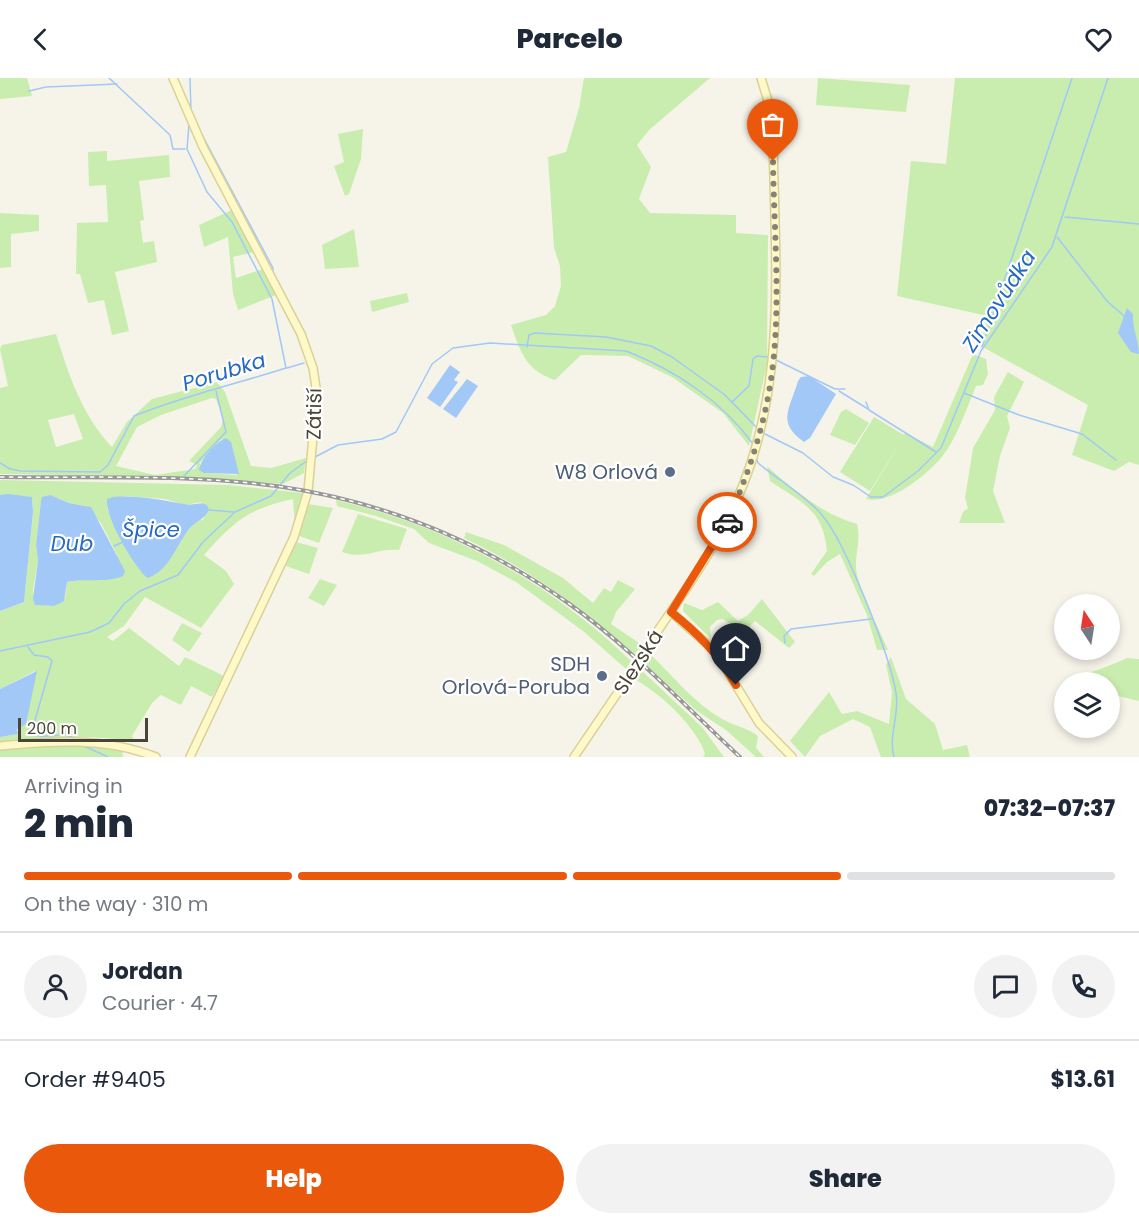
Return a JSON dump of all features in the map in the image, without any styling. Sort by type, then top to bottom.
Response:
[{"type":"street","name":"Zátiší","points":[[173,78],[203,147],[302,334],[313,368],[317,394],[308,491],[294,537],[190,757]]},
{"type":"street","name":"Slezská","points":[[574,757],[720,535],[758,443],[770,385],[775,297],[773,131],[770,104],[761,78]]},
{"type":"street","points":[[671,612],[699,634],[715,651],[759,723],[792,757]]},
{"type":"street","points":[[0,746],[89,742],[123,746],[156,757]]},
{"type":"green space","points":[[0,78],[27,78],[32,96],[0,99]]},
{"type":"green space","points":[[584,78],[710,78],[649,130],[637,145],[651,167],[639,199],[650,213],[736,215],[736,233],[768,235],[767,364],[749,446],[723,413],[672,377],[628,356],[581,355],[555,380],[537,371],[521,351],[511,325],[546,315],[555,306],[561,286],[560,266],[554,248],[548,157],[566,152],[579,108]]},
{"type":"green space","points":[[818,78],[910,85],[906,112],[816,105]]},
{"type":"green space","points":[[955,78],[1139,78],[1139,465],[1129,462],[1114,471],[1072,455],[1088,405],[979,345],[988,316],[897,296],[911,161],[946,164]]},
{"type":"green space","points":[[363,129],[361,159],[349,194],[345,196],[334,166],[344,162],[338,134]]},
{"type":"green space","points":[[107,151],[107,161],[169,155],[170,177],[139,181],[144,220],[140,221],[143,243],[154,241],[157,262],[115,272],[129,331],[112,335],[104,300],[88,303],[80,274],[76,274],[77,223],[108,222],[106,185],[89,186],[88,152]]},
{"type":"green space","points":[[232,210],[254,252],[233,257],[236,278],[263,269],[276,295],[238,310],[233,294],[228,237],[204,247],[199,225]]},
{"type":"green space","points":[[0,213],[39,215],[39,231],[11,234],[11,267],[0,268]]},
{"type":"green space","points":[[354,229],[359,267],[325,269],[322,245]]},
{"type":"green space","points":[[407,293],[409,302],[372,312],[370,301]]},
{"type":"green space","points":[[56,334],[78,394],[92,422],[112,447],[127,422],[152,399],[217,382],[225,392],[251,466],[271,468],[306,458],[304,473],[283,484],[187,477],[0,474],[0,388],[8,386],[0,349],[2,345]],"holes":[[[212,398],[216,399],[223,419],[221,427],[189,461],[197,465],[195,469],[155,475],[116,466],[137,427],[161,415]],[[74,414],[83,439],[56,447],[48,420]],[[222,439],[237,475],[204,473],[200,463]]]},
{"type":"green space","points":[[973,354],[986,359],[988,374],[983,385],[976,386],[947,450],[926,473],[906,488],[886,498],[866,499],[903,438],[870,491],[840,472],[874,417],[904,435],[905,433],[933,447]]},
{"type":"green space","points":[[1008,372],[1024,382],[1007,416],[1010,428],[1000,456],[993,491],[1005,523],[959,523],[963,512],[968,508],[965,498],[973,448],[995,410],[994,397]]},
{"type":"green space","points":[[846,409],[869,423],[855,445],[830,435],[841,412]]},
{"type":"green space","points":[[767,466],[821,508],[857,524],[859,537],[857,575],[888,650],[877,650],[867,615],[840,554],[827,562],[814,576],[811,574],[827,551],[821,525],[809,508],[770,481]]},
{"type":"green space","points":[[0,480],[229,485],[303,493],[295,527],[293,499],[264,507],[233,525],[204,555],[226,571],[234,584],[201,628],[145,597],[124,626],[107,637],[113,641],[129,628],[179,666],[185,657],[224,676],[212,697],[191,686],[181,705],[161,695],[152,703],[132,736],[135,742],[84,737],[0,742],[0,737],[18,734],[35,671],[0,689],[0,611],[24,602],[33,512],[32,497],[0,495]],"holes":[[[124,496],[165,499],[185,505],[201,502],[204,519],[194,523],[147,578],[121,541],[107,507]],[[58,498],[69,503],[87,506],[101,523],[117,555],[111,579],[92,578],[67,582],[65,598],[54,606],[36,605],[33,590],[38,560],[36,545],[41,501]]]},
{"type":"green space","points":[[336,500],[418,525],[495,561],[566,606],[631,661],[626,669],[583,631],[516,582],[477,561],[429,543],[414,529],[337,506]]},
{"type":"green space","points":[[308,504],[333,508],[319,543],[299,536]]},
{"type":"green space","points":[[358,514],[407,529],[399,550],[358,555],[342,552]]},
{"type":"green space","points":[[466,532],[504,545],[563,578],[593,603],[604,588],[611,592],[618,580],[635,589],[616,612],[611,624],[642,645],[634,655],[553,590],[510,562],[464,538]]},
{"type":"green space","points":[[296,542],[318,548],[309,574],[286,566]]},
{"type":"green space","points":[[320,579],[337,585],[324,606],[308,598]]},
{"type":"green space","points":[[762,599],[795,642],[789,648],[755,621],[746,630],[737,629],[723,619],[717,620],[710,627],[711,639],[683,611],[684,603],[702,610],[718,602],[738,621],[748,615]]},
{"type":"green space","points":[[182,623],[202,633],[189,652],[172,640]]},
{"type":"green space","points":[[650,654],[685,690],[714,714],[758,736],[756,748],[764,757],[756,757],[726,730],[697,711],[645,665]]},
{"type":"green space","points":[[891,657],[906,699],[935,724],[943,750],[967,745],[970,757],[881,757],[870,727],[853,719],[820,736],[805,757],[790,741],[829,692],[842,714],[857,711],[889,724],[892,692],[886,665]]},
{"type":"green space","points":[[1127,658],[1139,659],[1139,701],[1120,696],[1120,672],[1092,672]]},
{"type":"green space","points":[[641,670],[702,727],[724,757],[703,757],[705,754],[701,744],[686,722],[655,692],[634,679]]},
{"type":"green space","points":[[92,744],[122,748],[123,757],[0,757],[0,750]]},
{"type":"water","points":[[1127,308],[1133,314],[1139,354],[1131,352],[1118,333]]},
{"type":"water","points":[[450,365],[460,372],[454,380],[458,382],[440,407],[427,398]]},
{"type":"water","points":[[809,376],[836,394],[810,438],[804,442],[790,428],[788,414],[798,381],[801,377]]},
{"type":"water","points":[[467,379],[478,386],[456,418],[443,409]]},
{"type":"water","points":[[226,438],[231,442],[239,474],[204,473],[199,470],[209,451]]},
{"type":"water","points":[[0,495],[32,497],[33,512],[24,602],[0,611]]},
{"type":"water","name":"Dub","points":[[50,495],[69,503],[91,507],[125,571],[123,576],[117,578],[67,582],[64,601],[54,606],[35,605],[33,599],[38,560],[36,545],[41,501],[42,497]]},
{"type":"water","name":"Špice","points":[[141,497],[187,504],[201,503],[207,505],[209,510],[189,529],[167,564],[155,575],[147,578],[127,552],[115,529],[107,499]]},
{"type":"water","points":[[37,671],[26,724],[17,729],[18,734],[0,737],[0,689]]},
{"type":"waterway","points":[[109,78],[170,135],[173,149],[185,149]]},
{"type":"waterway","name":"Porubka","points":[[190,78],[191,113]]},
{"type":"waterway","points":[[982,347],[1072,78]]},
{"type":"waterway","name":"Zimovůdka","points":[[763,433],[803,453],[833,477],[853,485],[871,497],[883,497],[918,471],[941,448],[981,351],[1052,247],[1108,78]]},
{"type":"waterway","points":[[29,91],[46,87],[117,84]]},
{"type":"waterway","name":"Porubka","points":[[0,463],[10,469],[21,471],[100,472],[108,465],[134,416],[190,396],[286,368],[272,299],[232,222],[207,192],[187,149],[189,124]]},
{"type":"waterway","points":[[200,131],[273,268],[273,274]]},
{"type":"waterway","points":[[1065,217],[1139,224]]},
{"type":"waterway","points":[[1057,237],[1107,301],[1124,316]]},
{"type":"waterway","name":"Zimovůdka","points":[[527,347],[529,335],[535,333],[606,337],[651,346],[672,357],[725,395],[757,428]]},
{"type":"waterway","name":"Zimovůdka","points":[[313,458],[338,445],[382,439],[396,432],[432,364],[453,348],[490,343],[626,351],[680,377],[696,388],[727,414],[753,444]]},
{"type":"waterway","points":[[732,402],[749,386],[753,359],[757,356],[768,357]]},
{"type":"waterway","points":[[776,360],[835,389],[845,389]]},
{"type":"waterway","points":[[287,368],[304,363]]},
{"type":"waterway","points":[[184,476],[226,432],[216,391]]},
{"type":"waterway","points":[[839,391],[868,409]]},
{"type":"waterway","points":[[964,393],[1019,415],[1082,434],[1116,460]]},
{"type":"waterway","points":[[866,402],[869,410],[936,452]]},
{"type":"waterway","points":[[756,457],[758,463],[816,508],[832,529],[843,549],[866,601],[892,676],[897,701],[892,741],[894,757]]},
{"type":"waterway","points":[[0,651],[90,632],[109,623],[124,604],[140,591],[178,575],[203,542],[235,512],[271,496],[290,473],[308,460]]},
{"type":"waterway","points":[[209,510],[234,512]]},
{"type":"waterway","points":[[114,546],[123,542]]},
{"type":"waterway","points":[[785,643],[784,636],[791,629],[871,619]]},
{"type":"waterway","points":[[28,647],[34,655],[48,657],[52,661],[31,734],[36,736],[65,735],[77,740]]},
{"type":"waterway","points":[[82,745],[108,757]]},
{"type":"railway","points":[[0,477],[173,478],[242,482],[315,493],[392,513],[429,527],[501,561],[568,603],[635,657],[740,757]]},
{"type":"way so far","points":[[727,522],[752,461],[770,385],[774,348],[775,297],[773,161]]},
{"type":"place","name":"W8 Orlová","points":[[670,472]]},
{"type":"place","name":"SDH Orlová-Poruba","points":[[602,676]]},
{"type":"route","points":[[727,522],[671,612],[704,639],[721,659],[736,685]]}]
